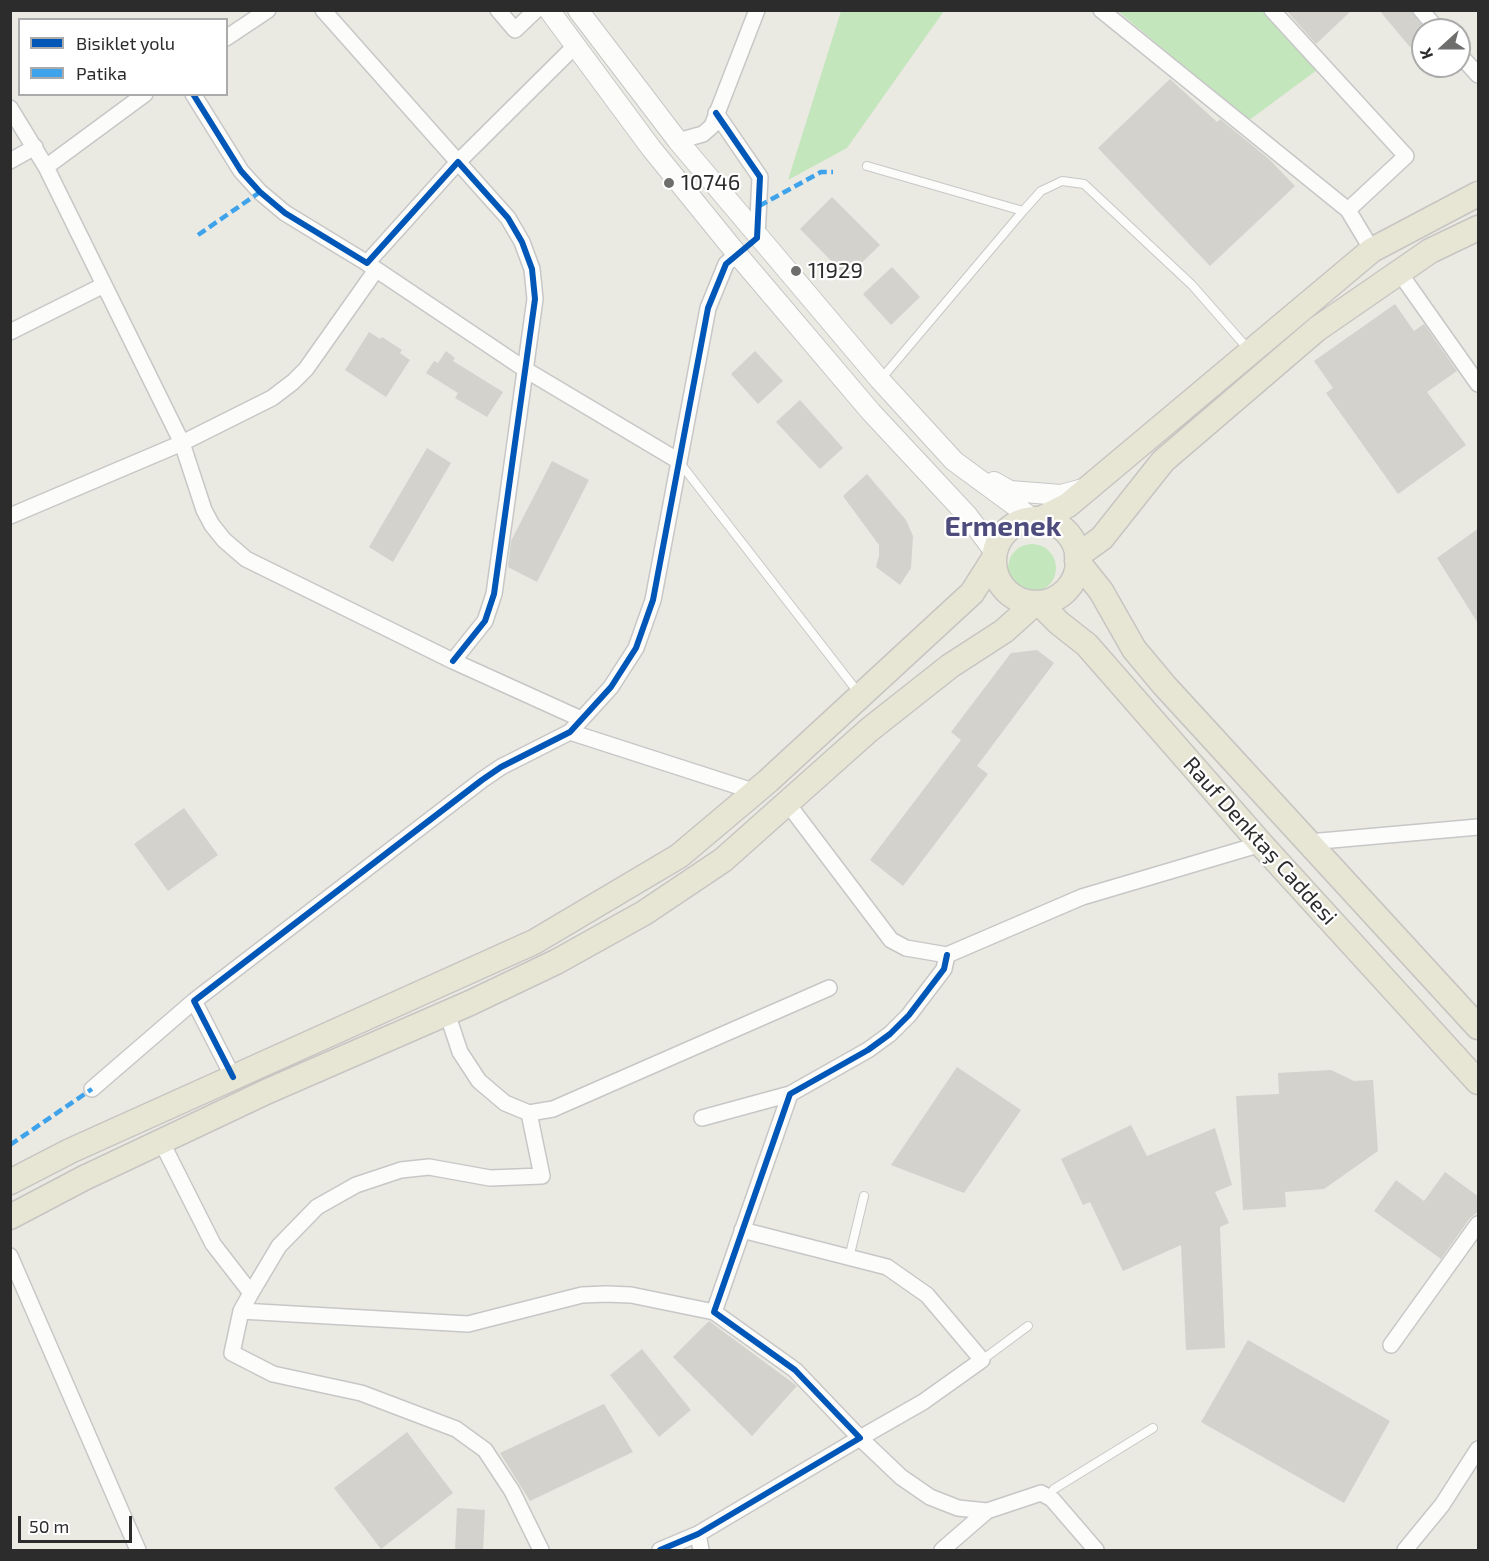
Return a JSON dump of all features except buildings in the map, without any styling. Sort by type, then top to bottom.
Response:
[{"type":"main road","points":[[10,1182],[70,1151],[534,942],[679,856],[756,792],[972,593],[994,556],[1001,537],[1010,528],[1036,520],[1068,505],[1372,250],[1479,194]]},
{"type":"main road","points":[[1077,558],[1102,538],[1163,461],[1317,329],[1430,251],[1479,228]]},
{"type":"main road","points":[[994,556],[999,581],[1005,590],[1023,602],[1037,603],[1058,598],[1074,580],[1077,558],[1067,533],[1057,525],[1036,520]]},
{"type":"main road","name":"Rauf Denktaş Caddesi","points":[[1077,558],[1101,591],[1116,620],[1141,658],[1479,1027]]},
{"type":"main road","points":[[10,1216],[268,1091],[447,1013],[556,962],[644,913],[723,860],[869,730],[950,666],[1004,631],[1037,603]]},
{"type":"main road","name":"Rauf Denktaş Caddesi","points":[[1037,603],[1088,645],[1261,844],[1479,1082]]},
{"type":"street","points":[[228,37],[268,10]]},
{"type":"street","points":[[323,10],[508,218],[528,255],[535,299],[491,609],[477,633],[453,661]]},
{"type":"street","points":[[498,10],[515,30],[537,10]]},
{"type":"street","points":[[549,10],[651,148],[736,254],[872,412],[967,515],[994,556]]},
{"type":"street","points":[[678,141],[704,134],[712,126],[757,10]]},
{"type":"street","points":[[1101,10],[1348,210],[1372,250]]},
{"type":"street","points":[[1272,10],[1406,156],[1348,210]]},
{"type":"street","points":[[584,13],[678,141],[757,238],[880,381],[954,461],[1036,520]]},
{"type":"street","points":[[10,516],[182,443],[272,398],[293,382],[306,369],[372,267],[458,162],[575,46]]},
{"type":"street","points":[[46,167],[142,96]]},
{"type":"street","points":[[194,96],[241,171],[260,192],[285,213],[372,267],[526,370],[677,460]]},
{"type":"street","points":[[10,108],[46,167],[182,443],[204,510],[212,525],[235,551],[246,560],[453,661],[581,720]]},
{"type":"street","points":[[92,1089],[194,1001],[482,780],[501,767],[570,732],[610,687],[636,648],[650,610],[708,308],[726,264],[757,238],[760,177],[716,114]]},
{"type":"street","points":[[10,161],[35,147]]},
{"type":"street","points":[[1399,272],[1479,384]]},
{"type":"street","points":[[10,332],[104,285]]},
{"type":"street","points":[[954,461],[1010,491],[1061,495],[1087,488]]},
{"type":"street","points":[[570,732],[756,792]]},
{"type":"street","points":[[788,804],[891,940],[906,948],[947,955],[1082,897],[1261,844]]},
{"type":"street","points":[[1309,842],[1479,827]]},
{"type":"street","points":[[702,1118],[790,1094],[868,1050],[890,1034],[909,1015],[944,969],[947,955]]},
{"type":"street","points":[[447,1013],[460,1052],[479,1081],[505,1103],[529,1113],[554,1109],[829,987]]},
{"type":"street","points":[[194,1001],[233,1077]]},
{"type":"street","points":[[714,1312],[790,1094]]},
{"type":"street","points":[[529,1113],[542,1176],[490,1178],[429,1167],[401,1170],[356,1185],[317,1207],[279,1246],[251,1293],[241,1311],[232,1353],[273,1374],[361,1393],[446,1425],[485,1450],[512,1491],[541,1551]]},
{"type":"street","points":[[161,1141],[213,1244],[251,1293]]},
{"type":"street","points":[[1391,1345],[1479,1224]]},
{"type":"street","points":[[660,1551],[698,1534],[924,1402],[982,1360],[915,1284],[887,1268],[742,1230]]},
{"type":"street","points":[[10,1256],[138,1551]]},
{"type":"street","points":[[241,1311],[468,1324],[582,1295],[606,1293],[631,1295],[714,1312],[795,1370],[901,1477],[930,1497],[958,1508],[987,1511]]},
{"type":"street","points":[[1406,1551],[1442,1505],[1479,1449]]},
{"type":"street","points":[[942,1551],[987,1511],[1034,1494],[1048,1496],[1096,1551]]},
{"type":"street","points":[[698,1534],[701,1551]]},
{"type":"lane","points":[[867,165],[1023,210]]},
{"type":"lane","points":[[880,381],[1023,210],[1051,184],[1073,181],[1084,184],[1192,285],[1250,351]]},
{"type":"lane","points":[[677,460],[854,687]]},
{"type":"lane","points":[[849,1258],[864,1196]]},
{"type":"lane","points":[[982,1360],[1028,1326]]},
{"type":"lane","points":[[1048,1496],[1054,1489],[1153,1428]]},
{"type":"green space","points":[[841,11],[944,11],[847,148],[788,180]]},
{"type":"green space","points":[[1118,11],[1263,11],[1317,70],[1248,121]]},
{"type":"green space","points":[[1027,544],[1037,544],[1052,554],[1056,568],[1055,577],[1046,588],[1037,592],[1027,592],[1012,582],[1008,573],[1008,563],[1018,548]]},
{"type":"marked path","points":[[759,206],[821,172],[833,172]]},
{"type":"marked path","points":[[198,235],[260,192]]},
{"type":"marked path","points":[[10,1145],[92,1089]]},
{"type":"cycle path","points":[[194,96],[241,171],[260,192],[285,213],[367,263],[458,162],[508,218],[522,242],[532,269],[535,299],[494,594],[485,621],[453,661]]},
{"type":"cycle path","points":[[233,1077],[194,1001],[482,780],[501,767],[570,732],[611,687],[636,648],[653,600],[708,308],[726,264],[757,238],[760,177],[716,113]]},
{"type":"cycle path","points":[[660,1550],[698,1534],[860,1438],[795,1370],[714,1312],[790,1094],[868,1050],[890,1034],[909,1015],[944,969],[947,955]]},
{"type":"place","name":"10746","points":[[669,183]]},
{"type":"place","name":"11929","points":[[796,271]]},
{"type":"district","name":"Ermenek","points":[[1003,527]]}]
